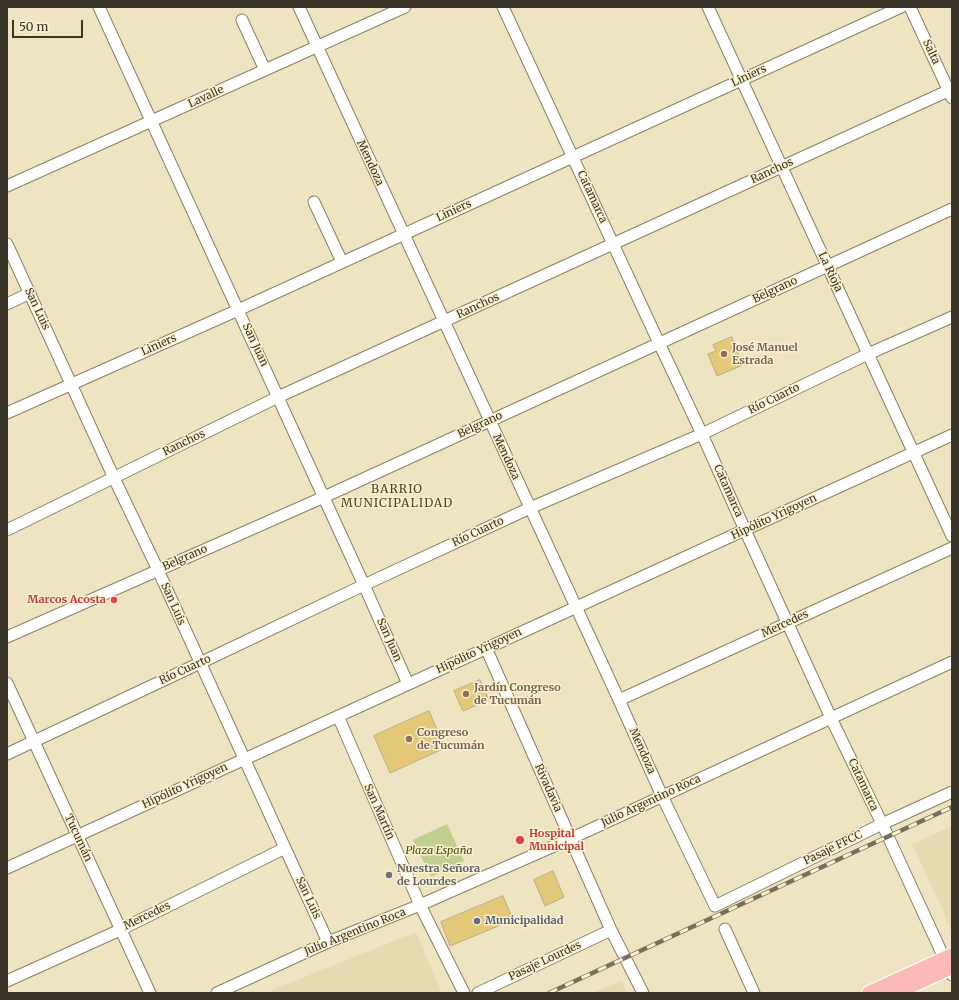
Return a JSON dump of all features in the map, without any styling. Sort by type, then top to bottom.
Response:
[{"type":"main road","points":[[869,993],[950,965]]},
{"type":"main road","points":[[896,993],[950,965]]},
{"type":"street","name":"San Juan","points":[[100,7],[324,496],[408,684]]},
{"type":"street","name":"Mendoza","points":[[299,7],[662,796],[715,906]]},
{"type":"street","name":"Lavalle","points":[[7,186],[405,7]]},
{"type":"street","name":"Catamarca","points":[[503,7],[702,434],[832,718],[950,965]]},
{"type":"street","name":"La Rioja","points":[[708,7],[952,536]]},
{"type":"street","name":"Liniers","points":[[7,413],[238,310],[900,7]]},
{"type":"street","name":"Salta","points":[[910,7],[951,92]]},
{"type":"street","points":[[242,20],[265,70]]},
{"type":"street","name":"Ranchos","points":[[7,530],[278,397],[782,167],[951,92]]},
{"type":"street","points":[[314,202],[342,262]]},
{"type":"street","name":"Belgrano","points":[[7,637],[490,421],[952,209]]},
{"type":"street","name":"San Luis","points":[[7,244],[328,942]]},
{"type":"street","points":[[7,304],[30,294]]},
{"type":"street","name":"Río Cuarto","points":[[7,754],[530,508],[702,434],[868,354],[952,317]]},
{"type":"street","name":"Hipólito Yrigoyen","points":[[7,868],[952,435]]},
{"type":"street","name":"Mercedes","points":[[619,700],[952,548]]},
{"type":"street","name":"Rivadavia","points":[[486,648],[570,838],[642,993]]},
{"type":"street","name":"Julio Argentino Roca","points":[[217,993],[328,942],[420,905],[570,838],[952,662]]},
{"type":"street","name":"Tucumán","points":[[7,683],[150,993]]},
{"type":"street","name":"San Martín","points":[[338,716],[420,905],[464,993]]},
{"type":"street","name":"Pasaje FFCC","points":[[715,906],[882,824],[952,792]]},
{"type":"street","name":"Mercedes","points":[[7,981],[120,930],[285,848]]},
{"type":"street","points":[[725,929],[754,993]]},
{"type":"street","name":"Pasaje Lourdes","points":[[478,993],[612,930]]},
{"type":"shaded area","points":[[952,826],[952,931],[912,844]]},
{"type":"shaded area","points":[[416,932],[442,993],[267,993],[280,987]]},
{"type":"shaded area","points":[[622,981],[627,993],[592,993]]},
{"type":"green space","name":"Plaza España","points":[[447,824],[464,861],[431,877],[413,840]]},
{"type":"building","points":[[732,337],[743,365],[717,376],[708,354],[716,351],[713,345]]},
{"type":"building","points":[[480,680],[489,700],[463,711],[454,691]]},
{"type":"building","points":[[429,711],[445,748],[390,773],[374,736]]},
{"type":"building","points":[[553,871],[564,897],[545,906],[534,880]]},
{"type":"building","name":"Municipalidad","points":[[503,896],[513,920],[450,946],[441,922]]},
{"type":"railway","points":[[549,993],[952,807]]},
{"type":"place","name":"José Manuel Estrada","points":[[724,354]]},
{"type":"place","name":"Marcos Acosta","points":[[114,600]]},
{"type":"place","name":"Jardín Congreso de Tucumán","points":[[466,694]]},
{"type":"place","name":"Congreso de Tucumán","points":[[409,739]]},
{"type":"place","name":"Hospital Municipal","points":[[520,840]]},
{"type":"place","name":"Nuestra Señora de Lourdes","points":[[389,875]]},
{"type":"place","name":"Municipalidad","points":[[477,921]]},
{"type":"district","name":"BARRIO MUNICIPALIDAD","points":[[397,497]]}]
